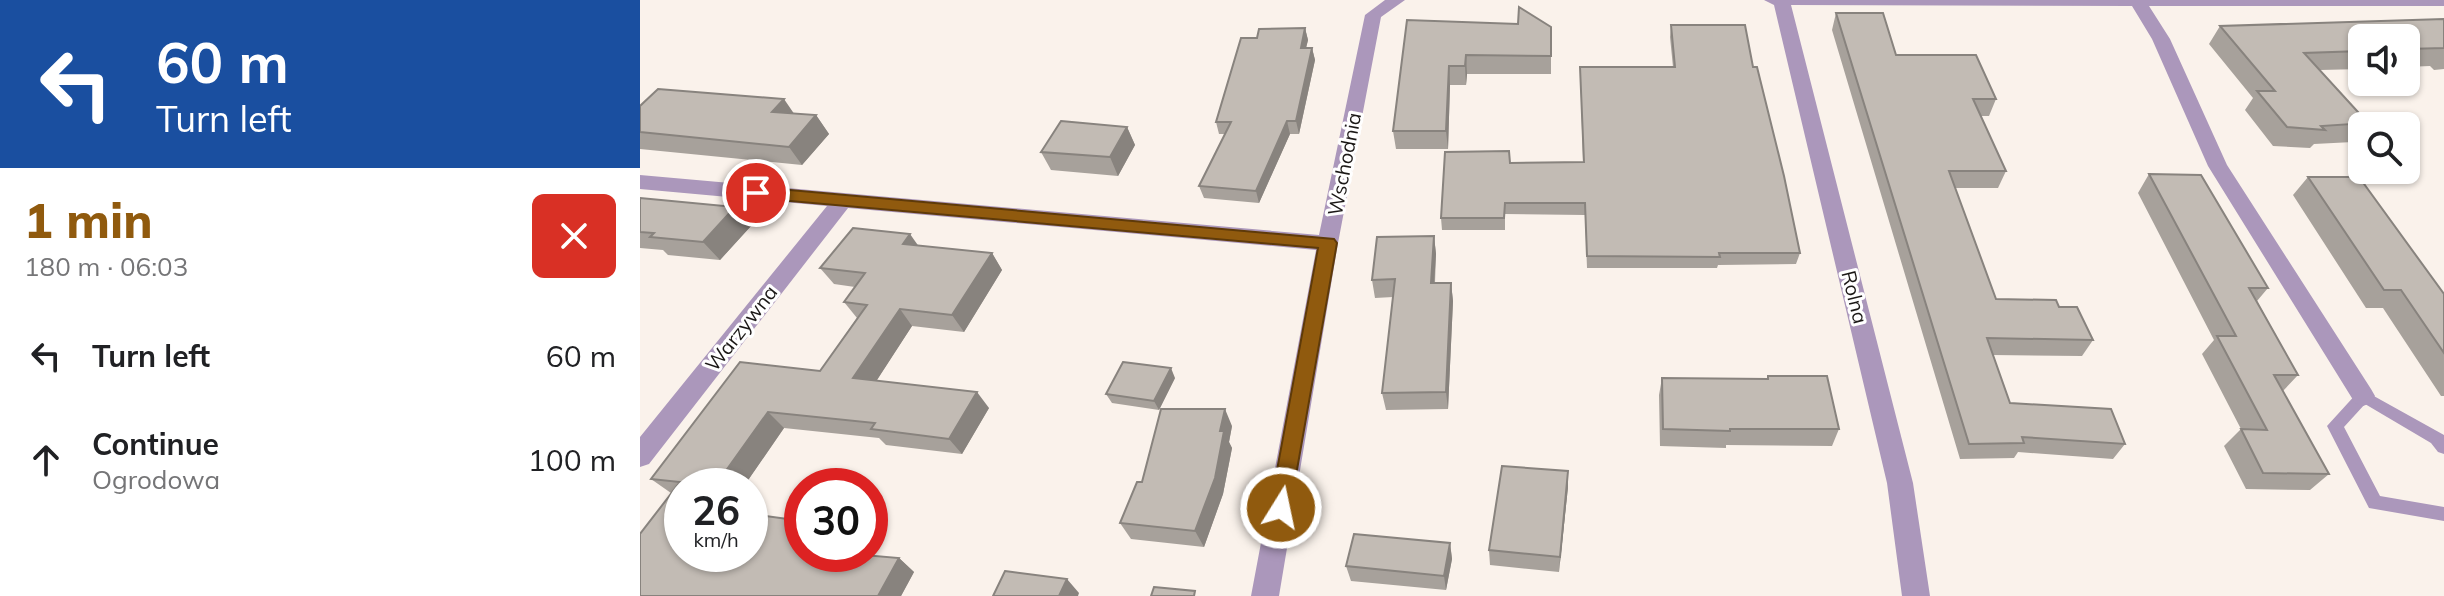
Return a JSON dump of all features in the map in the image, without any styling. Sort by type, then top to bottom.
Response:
[{"type":"street","name":"Wschodnia","points":[[1265,596],[1328,243],[1373,15],[1397,0]]},
{"type":"street","points":[[1772,0],[2444,1]]},
{"type":"street","name":"Rolna","points":[[1781,0],[1900,483],[1916,596]]},
{"type":"street","points":[[2137,0],[2161,39],[2218,166],[2363,396]]},
{"type":"street","points":[[640,182],[1328,243]]},
{"type":"street","name":"Warzywna","points":[[640,456],[843,200]]},
{"type":"lane","points":[[2444,447],[2437,438],[2363,396],[2335,426],[2375,503],[2444,514]]},
{"type":"building","points":[[1519,7],[1551,27],[1551,56],[1466,55],[1465,66],[1449,66],[1446,131],[1393,131],[1407,20],[1518,24]]},
{"type":"building","points":[[1836,13],[1883,13],[1896,55],[1976,55],[1996,99],[1973,99],[2006,171],[1949,171],[1996,299],[2056,300],[2059,307],[2077,307],[2093,340],[1987,338],[2010,403],[2111,409],[2125,444],[2022,437],[2024,443],[1969,444]]},
{"type":"building","points":[[2444,19],[2444,48],[2420,49],[2420,24],[2348,24],[2348,51],[2304,53],[2358,112],[2348,112],[2348,124],[2321,126],[2325,130],[2287,127],[2257,91],[2275,91],[2220,26]]},
{"type":"building","points":[[1671,25],[1745,25],[1753,67],[1757,67],[1784,176],[1800,253],[1719,253],[1720,257],[1587,256],[1585,203],[1505,203],[1504,218],[1441,218],[1445,152],[1509,151],[1510,163],[1584,162],[1580,67],[1675,67]]},
{"type":"building","points":[[1305,28],[1301,48],[1312,48],[1296,121],[1287,121],[1256,191],[1199,186],[1231,122],[1216,122],[1241,38],[1257,38],[1259,29]]},
{"type":"building","points":[[658,89],[784,99],[772,112],[816,115],[789,147],[640,132],[640,106]]},
{"type":"building","points":[[1061,121],[1127,127],[1110,157],[1041,152]]},
{"type":"building","points":[[2149,174],[2201,175],[2268,288],[2249,288],[2298,375],[2274,375],[2329,474],[2263,473],[2241,429],[2267,430],[2217,336],[2236,336]]},
{"type":"building","points":[[2308,177],[2348,177],[2348,184],[2364,184],[2444,294],[2444,353],[2401,290],[2384,290]]},
{"type":"building","points":[[640,198],[735,207],[703,242],[650,237],[654,233],[640,232]]},
{"type":"building","points":[[853,228],[910,234],[903,244],[992,253],[952,315],[900,309],[853,378],[977,392],[949,439],[871,429],[875,423],[768,412],[728,468],[664,468],[664,480],[651,479],[740,362],[820,371],[867,305],[844,302],[865,273],[820,268]]},
{"type":"building","points":[[1434,236],[1431,283],[1451,283],[1446,392],[1382,393],[1395,279],[1372,280],[1377,237]]},
{"type":"building","points":[[1123,362],[1171,368],[1154,401],[1106,394]]},
{"type":"building","points":[[1768,376],[1827,376],[1839,429],[1663,429],[1662,378],[1768,379]]},
{"type":"building","points":[[1161,409],[1225,409],[1215,478],[1195,531],[1120,523],[1137,482],[1142,482]]},
{"type":"building","points":[[1502,466],[1568,471],[1560,557],[1489,550]]},
{"type":"building","points":[[664,503],[664,572],[768,572],[768,516],[784,519],[784,572],[888,572],[888,557],[899,558],[878,596],[640,596],[640,534]]},
{"type":"building","points":[[1354,534],[1450,543],[1444,576],[1346,566]]},
{"type":"building","points":[[1005,571],[1067,579],[1059,596],[993,596]]},
{"type":"building","points":[[1154,587],[1195,591],[1194,596],[1151,596]]},
{"type":"route","points":[[756,193],[1328,243],[1281,508]]}]
